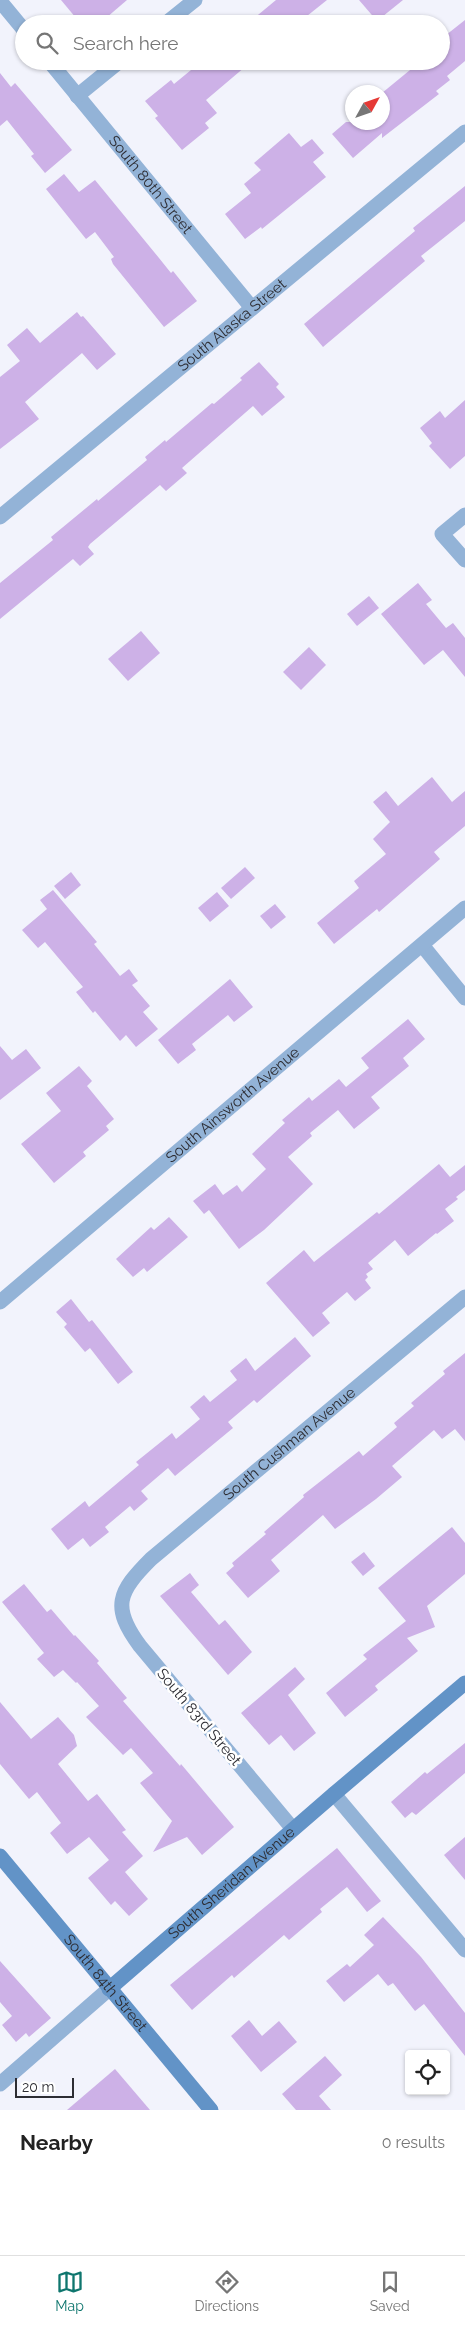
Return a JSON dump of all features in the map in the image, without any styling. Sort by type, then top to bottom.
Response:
[{"type":"street","points":[[176,15],[194,0]]},
{"type":"street","points":[[0,1],[15,19]]},
{"type":"street","name":"South 80th Street","points":[[56,70],[252,308]]},
{"type":"street","points":[[78,96],[109,70]]},
{"type":"street","name":"South Alaska Street","points":[[0,517],[465,132]]},
{"type":"street","points":[[465,515],[442,534],[465,560]]},
{"type":"street","name":"South Ainsworth Avenue","points":[[0,1302],[465,908]]},
{"type":"street","points":[[422,945],[465,998]]},
{"type":"street","name":"South Cushman Avenue","points":[[122,1599],[135,1575],[152,1558],[465,1296]]},
{"type":"street","name":"South 83rd Street","points":[[122,1599],[124,1620],[140,1646],[292,1829]]},
{"type":"street","name":"South Sheridan Avenue","points":[[0,2084],[292,1829],[465,1683]]},
{"type":"street","points":[[334,1794],[465,1950]]},
{"type":"street","name":"South 84th Street","points":[[0,1856],[211,2110]]},
{"type":"building","points":[[61,0],[127,0],[110,15],[74,15]]},
{"type":"building","points":[[276,0],[327,0],[308,15],[258,15]]},
{"type":"building","points":[[359,0],[403,0],[384,15],[372,15]]},
{"type":"building","points":[[465,20],[465,61],[447,76],[450,80],[436,91],[439,94],[382,138],[382,133],[353,158],[332,134],[345,123],[345,130],[390,130],[390,86],[410,70],[450,70],[450,32]]},
{"type":"building","points":[[191,70],[241,70],[206,100],[217,113],[205,123],[209,128],[182,150],[155,118],[158,116],[145,101],[171,80],[174,84]]},
{"type":"building","points":[[0,73],[11,87],[15,83],[72,150],[45,173],[31,156],[34,154],[7,120],[0,126]]},
{"type":"building","points":[[289,133],[301,147],[312,139],[324,153],[313,162],[326,177],[262,229],[261,227],[245,239],[225,214],[251,193],[244,184],[261,170],[254,163]]},
{"type":"building","points":[[64,174],[79,192],[95,180],[171,273],[173,271],[197,301],[164,327],[113,264],[111,259],[114,257],[95,232],[86,239],[46,189]]},
{"type":"building","points":[[465,186],[465,221],[421,256],[425,261],[323,347],[304,324],[415,231],[413,228]]},
{"type":"building","points":[[77,312],[81,317],[83,316],[116,354],[97,370],[82,353],[25,402],[39,419],[0,449],[0,377],[20,361],[7,345],[27,328],[40,343]]},
{"type":"building","points":[[259,362],[279,384],[276,387],[285,397],[262,416],[253,406],[182,468],[187,473],[166,491],[160,485],[90,544],[88,547],[94,554],[80,566],[73,559],[0,619],[0,583],[53,540],[51,537],[147,460],[145,457],[165,440],[166,442],[212,403],[214,404],[242,380],[240,378]]},
{"type":"building","points":[[465,400],[465,456],[450,469],[429,446],[432,443],[420,428],[440,411],[445,418]]},
{"type":"building","points":[[418,583],[432,600],[426,604],[446,628],[453,623],[465,638],[465,677],[443,650],[424,665],[381,614]]},
{"type":"building","points":[[369,596],[379,608],[357,626],[347,614]]},
{"type":"building","points":[[141,631],[160,653],[128,681],[108,659]]},
{"type":"building","points":[[309,647],[326,665],[301,690],[283,672]]},
{"type":"building","points":[[432,777],[452,802],[465,791],[465,826],[434,852],[440,859],[379,912],[377,909],[334,944],[317,923],[359,888],[354,881],[386,854],[373,839],[390,822],[373,802],[386,791],[398,806]]},
{"type":"building","points":[[245,867],[255,878],[231,899],[221,888]]},
{"type":"building","points":[[71,872],[81,885],[65,899],[54,886]]},
{"type":"building","points":[[53,890],[97,942],[94,944],[120,976],[129,969],[138,981],[132,985],[150,1006],[143,1012],[158,1029],[136,1047],[126,1035],[120,1041],[95,1011],[93,1013],[76,992],[83,987],[45,942],[38,948],[22,930],[47,909],[40,900]]},
{"type":"building","points":[[217,892],[229,906],[210,922],[198,908]]},
{"type":"building","points":[[275,904],[286,917],[271,929],[260,916]]},
{"type":"building","points":[[230,979],[253,1007],[234,1022],[228,1015],[192,1044],[196,1050],[178,1064],[158,1040]]},
{"type":"building","points":[[408,1019],[425,1039],[403,1058],[409,1066],[371,1097],[380,1108],[354,1129],[338,1110],[310,1133],[312,1136],[288,1157],[313,1184],[264,1230],[239,1249],[209,1210],[204,1214],[193,1201],[215,1184],[223,1195],[237,1185],[242,1192],[266,1169],[252,1154],[285,1123],[282,1120],[309,1097],[312,1101],[339,1079],[346,1087],[369,1068],[361,1058]]},
{"type":"building","points":[[0,1046],[12,1060],[26,1049],[41,1068],[0,1100]]},
{"type":"building","points":[[79,1066],[92,1081],[87,1086],[114,1119],[106,1126],[109,1130],[83,1152],[86,1156],[54,1183],[21,1144],[61,1111],[46,1093]]},
{"type":"building","points":[[439,1164],[450,1177],[465,1165],[465,1190],[456,1197],[458,1199],[445,1209],[454,1221],[408,1256],[395,1240],[368,1263],[373,1269],[366,1274],[368,1277],[365,1280],[371,1288],[355,1301],[347,1292],[322,1313],[330,1323],[313,1337],[266,1283],[304,1250],[314,1262],[377,1212],[379,1214]]},
{"type":"building","points":[[169,1217],[188,1237],[147,1272],[144,1268],[133,1277],[116,1259],[151,1227],[154,1230]]},
{"type":"building","points":[[71,1299],[89,1322],[92,1320],[133,1372],[118,1384],[90,1348],[85,1352],[64,1327],[67,1324],[56,1312]]},
{"type":"building","points":[[295,1337],[311,1356],[257,1403],[254,1400],[228,1422],[233,1428],[175,1476],[168,1468],[141,1491],[148,1499],[134,1511],[130,1506],[105,1527],[109,1532],[90,1547],[83,1538],[68,1550],[51,1529],[85,1501],[89,1507],[139,1465],[136,1462],[172,1433],[176,1439],[200,1419],[190,1407],[204,1395],[210,1402],[237,1380],[230,1371],[246,1358],[255,1371]]},
{"type":"building","points":[[465,1353],[465,1441],[455,1429],[442,1439],[434,1430],[392,1466],[402,1477],[335,1529],[323,1515],[271,1560],[280,1571],[248,1598],[226,1573],[234,1566],[232,1563],[266,1534],[264,1532],[304,1497],[303,1495],[359,1451],[363,1456],[397,1427],[394,1423],[414,1406],[411,1403],[445,1374],[443,1371]]},
{"type":"building","points":[[452,1527],[465,1543],[465,1574],[427,1606],[435,1627],[407,1638],[418,1651],[375,1686],[378,1690],[345,1717],[326,1693],[367,1659],[363,1655],[406,1621],[378,1588]]},
{"type":"building","points":[[364,1552],[375,1566],[363,1576],[351,1562]]},
{"type":"building","points":[[190,1573],[199,1585],[191,1592],[219,1625],[225,1620],[252,1652],[228,1675],[160,1596]]},
{"type":"building","points":[[24,1584],[47,1612],[51,1609],[99,1661],[97,1663],[127,1698],[123,1701],[180,1766],[181,1764],[234,1827],[202,1855],[187,1837],[153,1852],[172,1821],[140,1783],[153,1773],[131,1748],[123,1755],[86,1717],[99,1706],[77,1682],[63,1670],[54,1677],[37,1659],[44,1653],[2,1602]]},
{"type":"building","points":[[295,1667],[305,1679],[288,1695],[316,1733],[294,1751],[281,1735],[269,1745],[241,1713]]},
{"type":"building","points":[[0,1702],[31,1739],[58,1717],[74,1735],[77,1746],[58,1764],[88,1801],[97,1794],[126,1830],[122,1832],[143,1856],[125,1872],[148,1899],[129,1916],[115,1901],[111,1905],[88,1878],[109,1860],[89,1837],[67,1854],[50,1833],[61,1823],[37,1792],[29,1799],[0,1764]]},
{"type":"building","points":[[465,1743],[465,1773],[416,1815],[412,1812],[405,1818],[391,1802],[425,1772],[427,1774]]},
{"type":"building","points":[[465,1837],[465,1880],[444,1855]]},
{"type":"building","points":[[337,1848],[381,1901],[367,1912],[347,1887],[320,1909],[322,1912],[289,1940],[284,1935],[234,1978],[232,1975],[192,2010],[170,1985]]},
{"type":"building","points":[[383,1917],[421,1957],[465,2013],[465,2056],[424,2004],[415,2011],[393,1983],[388,1986],[378,1974],[344,2002],[326,1981],[347,1964],[350,1967],[374,1945],[364,1935]]},
{"type":"building","points":[[0,1961],[51,2018],[29,2037],[26,2033],[16,2042],[2,2025],[12,2016],[0,2002]]},
{"type":"building","points":[[249,2020],[262,2036],[279,2021],[297,2042],[261,2072],[231,2036]]},
{"type":"building","points":[[325,2056],[342,2075],[319,2096],[331,2110],[296,2110],[282,2094]]},
{"type":"building","points":[[115,2069],[150,2110],[67,2110]]}]
